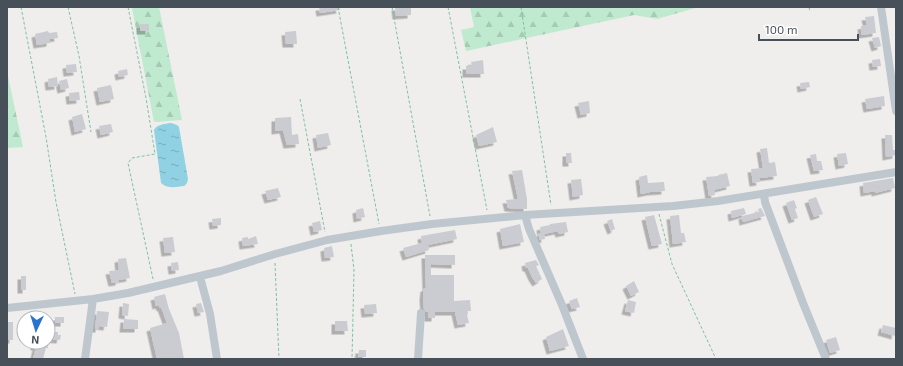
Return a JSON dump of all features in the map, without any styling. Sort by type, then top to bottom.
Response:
[{"type":"street","points":[[881,7],[896,111]]},
{"type":"street","points":[[7,308],[93,299],[154,287],[200,277],[327,240],[381,231],[432,224],[525,215],[657,207],[718,201],[896,172]]},
{"type":"street","points":[[764,194],[765,202],[792,274],[826,359]]},
{"type":"street","points":[[525,215],[529,229],[562,305],[583,359]]},
{"type":"street","points":[[200,277],[210,314],[217,359]]},
{"type":"street","points":[[85,359],[93,299]]},
{"type":"street","points":[[418,359],[421,313]]},
{"type":"path","points":[[21,7],[46,137],[56,202],[76,300]]},
{"type":"path","points":[[68,7],[79,56],[91,132]]},
{"type":"path","points":[[128,7],[146,98],[155,154],[132,158],[128,163],[154,287]]},
{"type":"path","points":[[338,7],[381,231]]},
{"type":"path","points":[[392,7],[432,224]]},
{"type":"path","points":[[448,7],[488,219]]},
{"type":"path","points":[[521,7],[552,214]]},
{"type":"path","points":[[809,7],[810,12]]},
{"type":"path","points":[[300,99],[327,240]]},
{"type":"path","points":[[657,207],[672,264],[716,359]]},
{"type":"path","points":[[351,236],[354,270],[352,359]]},
{"type":"path","points":[[275,254],[279,359]]},
{"type":"green space","points":[[159,7],[182,120],[154,122],[132,8]]},
{"type":"green space","points":[[470,7],[699,7],[657,19],[634,15],[466,51],[461,30],[474,27]]},
{"type":"green space","points":[[8,76],[23,147],[7,148]]},
{"type":"water","points":[[171,123],[179,127],[188,179],[184,186],[169,187],[161,183],[154,130],[159,125]]},
{"type":"building","points":[[319,7],[339,7],[340,10],[320,13]]},
{"type":"building","points":[[395,7],[411,7],[411,15],[396,16]]},
{"type":"building","points":[[874,16],[876,33],[862,35],[861,26],[867,25],[865,17]]},
{"type":"building","points":[[140,24],[149,24],[149,31],[140,31]]},
{"type":"building","points":[[48,31],[49,33],[57,32],[58,38],[50,39],[50,43],[37,45],[35,34]]},
{"type":"building","points":[[296,31],[297,44],[286,44],[285,32]]},
{"type":"building","points":[[879,37],[881,46],[875,48],[872,38]]},
{"type":"building","points":[[880,59],[881,66],[873,67],[872,60]]},
{"type":"building","points":[[483,60],[484,74],[466,74],[466,66],[472,66],[471,62]]},
{"type":"building","points":[[76,64],[77,72],[67,73],[66,65]]},
{"type":"building","points":[[127,69],[128,75],[119,77],[118,71]]},
{"type":"building","points":[[57,77],[58,86],[49,87],[48,79]]},
{"type":"building","points":[[67,79],[69,88],[61,90],[59,81]]},
{"type":"building","points":[[809,82],[810,87],[801,89],[800,83]]},
{"type":"building","points":[[111,85],[114,99],[100,102],[97,88]]},
{"type":"building","points":[[79,92],[80,100],[70,101],[69,93]]},
{"type":"building","points":[[884,96],[885,106],[867,109],[865,99]]},
{"type":"building","points":[[589,101],[590,113],[581,115],[578,103]]},
{"type":"building","points":[[82,114],[86,129],[75,132],[72,117]]},
{"type":"building","points":[[291,117],[292,135],[298,134],[299,144],[287,145],[283,130],[275,131],[275,118]]},
{"type":"building","points":[[111,124],[113,132],[101,135],[99,126]]},
{"type":"building","points":[[493,127],[497,142],[479,146],[476,135]]},
{"type":"building","points":[[328,133],[331,145],[318,148],[316,135]]},
{"type":"building","points":[[885,135],[892,135],[893,150],[895,150],[896,155],[886,157]]},
{"type":"building","points":[[767,148],[769,163],[775,162],[777,176],[759,178],[760,182],[753,183],[751,169],[763,168],[760,149]]},
{"type":"building","points":[[566,153],[571,153],[572,163],[566,163]]},
{"type":"building","points":[[846,153],[848,164],[839,166],[837,154]]},
{"type":"building","points":[[816,154],[817,161],[821,161],[823,170],[814,171],[810,155]]},
{"type":"building","points":[[522,170],[527,199],[527,209],[508,208],[506,200],[518,199],[512,171]]},
{"type":"building","points":[[727,173],[730,186],[714,190],[715,195],[709,196],[706,177],[718,176]]},
{"type":"building","points":[[647,175],[648,183],[664,182],[665,191],[641,194],[639,177]]},
{"type":"building","points":[[893,178],[895,188],[875,193],[875,191],[864,193],[863,183]]},
{"type":"building","points":[[581,179],[583,195],[573,197],[571,180]]},
{"type":"building","points":[[278,188],[281,197],[268,200],[265,191]]},
{"type":"building","points":[[816,197],[823,214],[814,217],[808,200]]},
{"type":"building","points":[[794,200],[798,218],[792,220],[786,203]]},
{"type":"building","points":[[363,208],[365,217],[357,219],[356,210]]},
{"type":"building","points":[[744,208],[746,214],[732,218],[731,211]]},
{"type":"building","points":[[761,208],[765,216],[743,222],[742,216],[759,212],[758,209]]},
{"type":"building","points":[[654,215],[662,244],[652,246],[645,217]]},
{"type":"building","points":[[679,215],[681,233],[684,233],[686,242],[673,244],[670,216]]},
{"type":"building","points":[[221,218],[221,225],[213,226],[212,219]]},
{"type":"building","points":[[612,219],[615,229],[611,231],[607,221]]},
{"type":"building","points":[[320,221],[322,230],[314,232],[312,223]]},
{"type":"building","points":[[566,222],[568,232],[559,234],[558,231],[544,234],[545,239],[540,240],[538,234],[541,233],[540,227]]},
{"type":"building","points":[[520,224],[524,242],[503,246],[500,229]]},
{"type":"building","points":[[455,230],[457,239],[428,245],[429,250],[406,257],[403,248],[422,243],[421,236]]},
{"type":"building","points":[[256,236],[258,244],[243,246],[242,238],[248,237],[248,239]]},
{"type":"building","points":[[173,237],[175,252],[165,253],[163,238]]},
{"type":"building","points":[[332,246],[334,257],[325,258],[324,248]]},
{"type":"building","points":[[425,255],[455,255],[455,265],[431,264],[431,275],[454,275],[454,301],[470,300],[471,311],[466,311],[469,323],[458,325],[455,312],[435,312],[435,318],[428,318],[428,312],[424,309],[423,297],[424,288],[426,288]]},
{"type":"building","points":[[126,258],[130,278],[112,283],[109,271],[119,270],[118,259]]},
{"type":"building","points":[[536,260],[539,265],[536,266],[542,279],[536,283],[528,268],[526,268],[525,263]]},
{"type":"building","points":[[178,262],[179,270],[172,271],[171,263]]},
{"type":"building","points":[[21,276],[26,276],[26,290],[21,290]]},
{"type":"building","points":[[634,281],[639,292],[631,296],[626,286]]},
{"type":"building","points":[[165,294],[169,309],[179,333],[184,359],[157,359],[150,328],[167,323],[161,307],[160,308],[159,305],[156,306],[154,297]]},
{"type":"building","points":[[577,298],[580,307],[572,309],[569,301]]},
{"type":"building","points":[[628,300],[636,302],[634,313],[625,311]]},
{"type":"building","points":[[123,303],[129,304],[128,316],[122,315]]},
{"type":"building","points":[[201,303],[204,312],[198,313],[196,304]]},
{"type":"building","points":[[376,304],[377,313],[365,314],[364,305]]},
{"type":"building","points":[[97,311],[109,312],[107,327],[99,326],[99,329],[95,329]]},
{"type":"building","points":[[56,317],[64,317],[64,323],[56,323]]},
{"type":"building","points":[[124,319],[138,320],[138,329],[123,329]]},
{"type":"building","points":[[335,321],[347,321],[348,331],[335,331]]},
{"type":"building","points":[[7,322],[13,322],[13,340],[7,340]]},
{"type":"building","points":[[883,325],[896,328],[895,336],[881,332]]},
{"type":"building","points":[[563,329],[569,346],[550,351],[546,337]]},
{"type":"building","points":[[56,332],[58,332],[58,335],[61,335],[60,340],[56,340]]},
{"type":"building","points":[[836,337],[840,350],[830,353],[826,340]]},
{"type":"building","points":[[35,350],[45,350],[43,359],[33,359]]},
{"type":"building","points":[[359,350],[366,350],[366,357],[358,357]]}]
